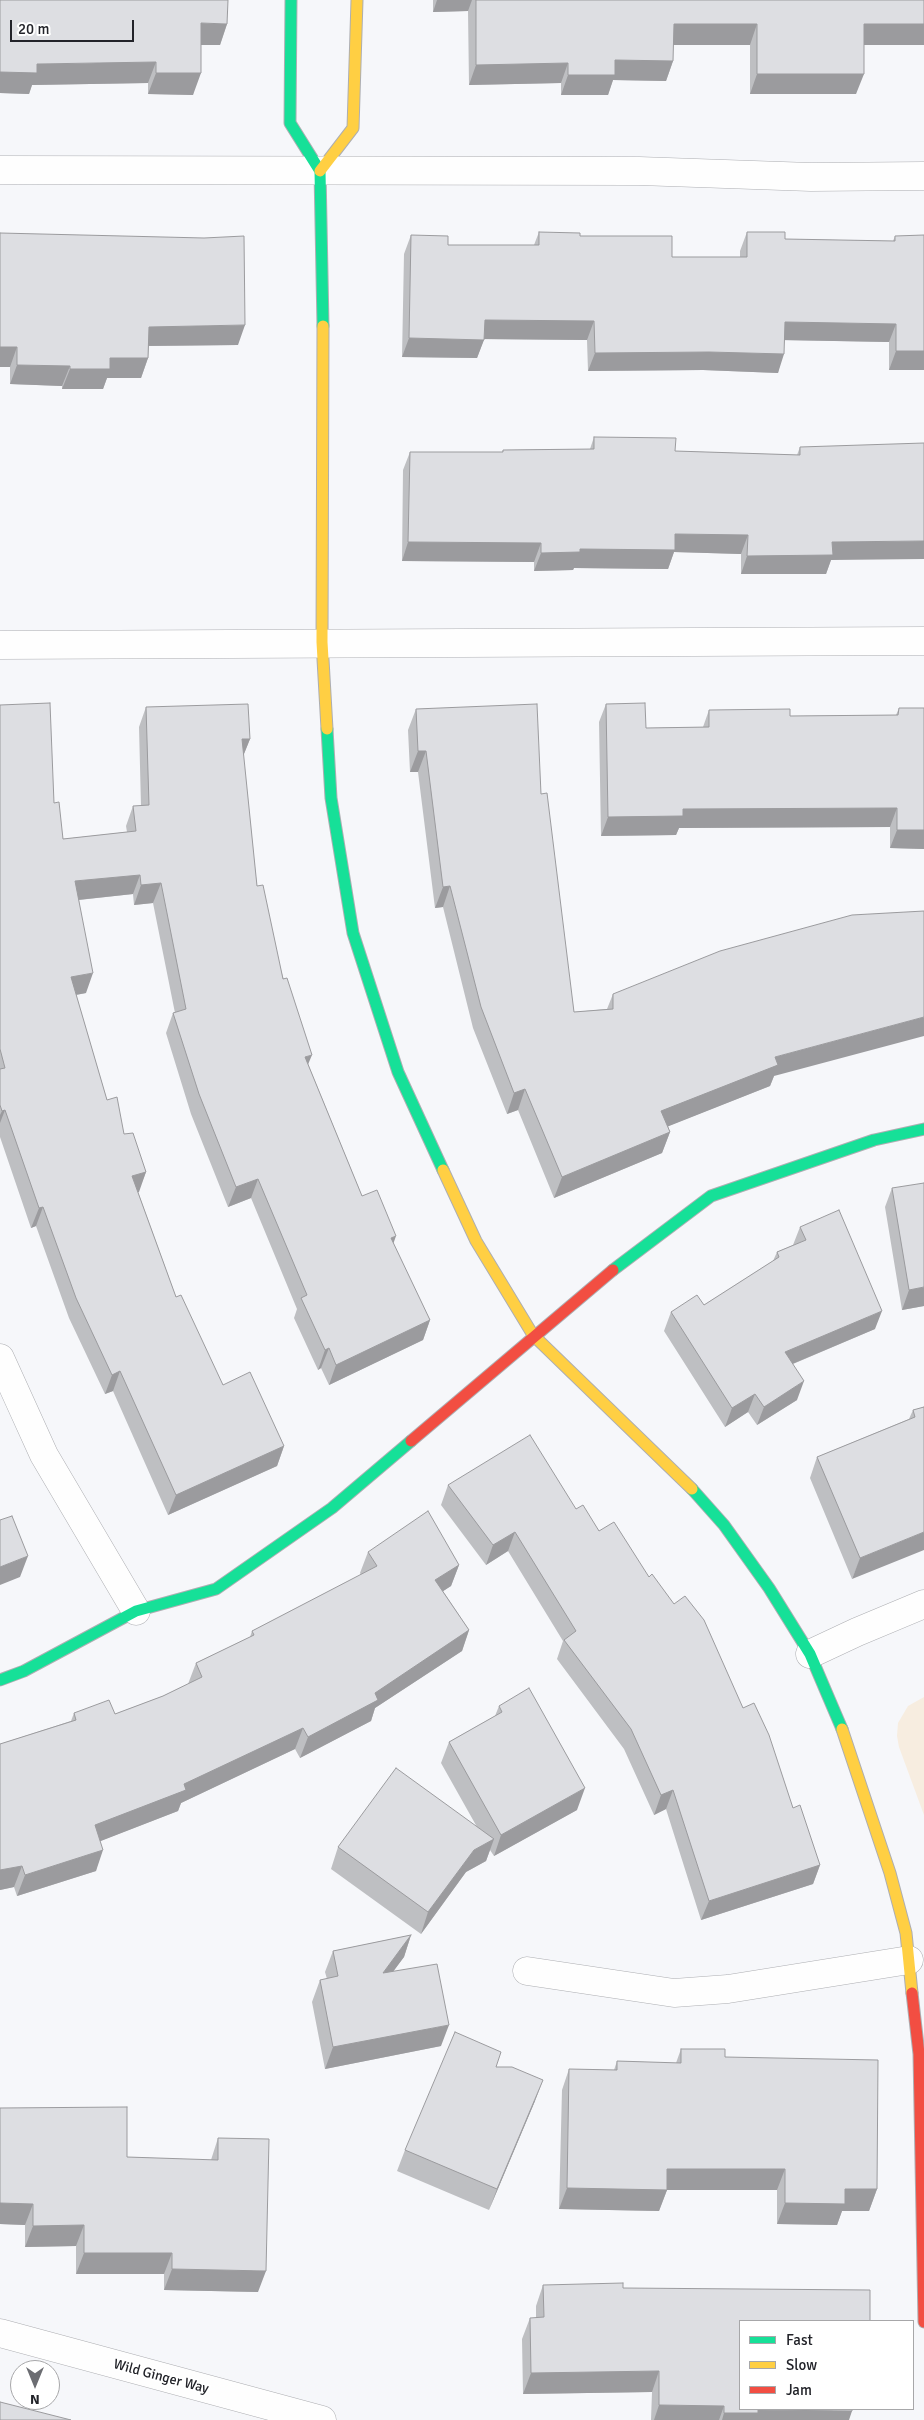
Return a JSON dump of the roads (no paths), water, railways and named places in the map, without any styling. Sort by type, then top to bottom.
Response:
[{"type":"street","points":[[291,0],[290,123],[320,171],[324,404],[322,642],[331,798],[353,933],[398,1072],[476,1241],[533,1335],[690,1486],[724,1525],[770,1588],[810,1654],[849,1745],[892,1881],[906,1933],[919,2054],[924,2322]]},
{"type":"street","points":[[320,171],[353,128],[357,0]]},
{"type":"street","points":[[0,170],[640,171],[811,178],[924,176]]},
{"type":"street","points":[[0,645],[322,642],[924,641]]},
{"type":"street","points":[[0,1680],[24,1671],[136,1611],[216,1589],[332,1508],[533,1335],[605,1276],[711,1196],[874,1140],[924,1129]]},
{"type":"street","points":[[0,1358],[44,1456],[136,1611]]},
{"type":"street","points":[[810,1654],[865,1628],[924,1604]]},
{"type":"street","points":[[527,1971],[674,1993],[728,1989],[909,1960]]},
{"type":"street","name":"Wild Ginger Way","points":[[0,2333],[322,2420]]}]
